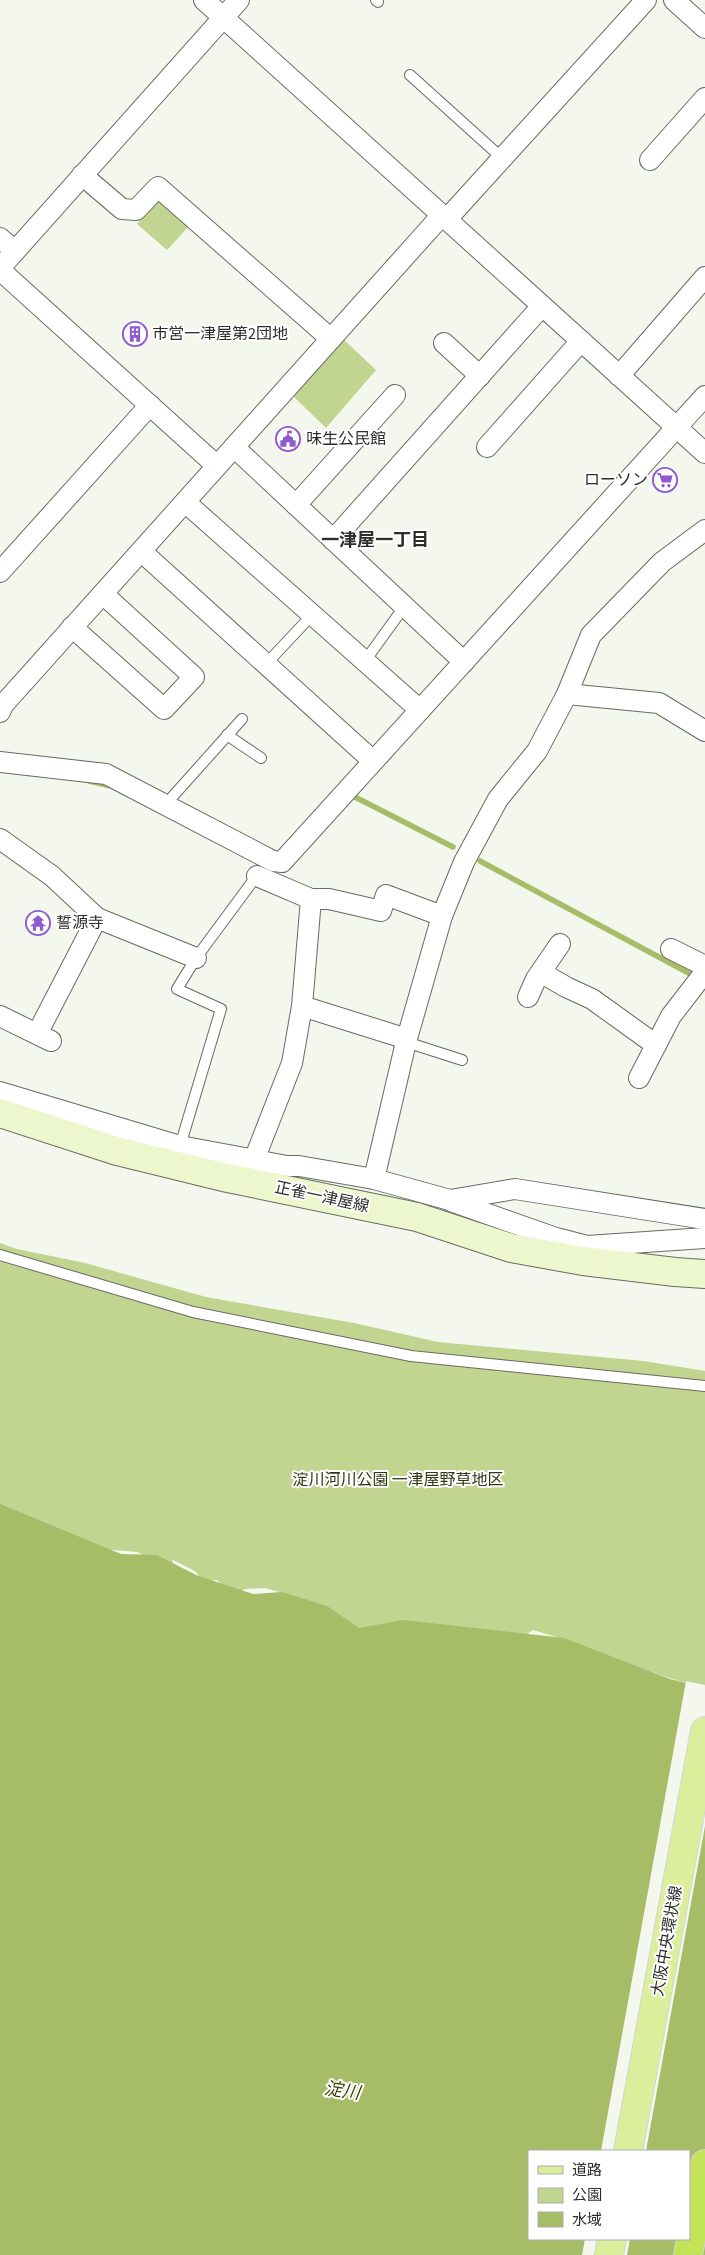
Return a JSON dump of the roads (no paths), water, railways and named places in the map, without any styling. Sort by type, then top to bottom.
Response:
[{"type":"highway","points":[[688,2255],[705,2164]]},
{"type":"main road","name":"正雀一津屋線","points":[[0,1113],[117,1151],[223,1176],[417,1217],[511,1248],[583,1261],[705,1274]]},
{"type":"main road","name":"正雀一津屋線","points":[[646,1267],[705,1259]]},
{"type":"main road","name":"大阪中央環状線","points":[[628,2150],[705,1731]]},
{"type":"main road","points":[[609,2255],[612,2240]]},
{"type":"street","points":[[204,0],[705,453]]},
{"type":"street","points":[[217,466],[0,269],[7,245],[82,175],[239,0]]},
{"type":"street","points":[[1,707],[331,339],[444,217],[502,158],[646,0]]},
{"type":"street","points":[[674,0],[705,28]]},
{"type":"street","points":[[650,160],[705,98]]},
{"type":"street","points":[[82,175],[122,209],[136,210],[158,187],[331,339]]},
{"type":"street","points":[[619,376],[705,277]]},
{"type":"street","points":[[333,540],[542,306]]},
{"type":"street","points":[[487,447],[581,341]]},
{"type":"street","points":[[444,343],[480,376]]},
{"type":"street","points":[[296,505],[395,395]]},
{"type":"street","points":[[0,762],[106,774],[269,859],[282,862],[705,396]]},
{"type":"street","points":[[0,572],[150,405]]},
{"type":"street","points":[[234,447],[464,662]]},
{"type":"street","points":[[185,502],[420,710]]},
{"type":"street","points":[[374,1179],[407,1040],[442,916],[464,862],[498,799],[537,751],[567,694],[591,635],[662,562],[705,530]]},
{"type":"street","points":[[142,552],[374,762]]},
{"type":"street","points":[[72,627],[164,709],[194,676],[103,594]]},
{"type":"street","points":[[567,694],[659,703],[705,731]]},
{"type":"street","points":[[0,839],[52,876],[97,918],[196,958]]},
{"type":"street","points":[[257,876],[311,900],[329,899],[381,911],[386,895],[442,916]]},
{"type":"street","points":[[254,1160],[292,1063],[302,1006],[311,900]]},
{"type":"street","points":[[0,1016],[44,1037],[97,918]]},
{"type":"street","points":[[528,997],[536,979],[542,973],[560,944]]},
{"type":"street","points":[[671,949],[705,966]]},
{"type":"street","points":[[639,1078],[671,1016],[705,972]]},
{"type":"street","points":[[542,973],[592,999],[656,1045]]},
{"type":"street","points":[[302,1006],[407,1040]]},
{"type":"street","points":[[0,1092],[180,1146],[374,1179],[450,1200],[556,1238],[587,1246],[705,1238]]},
{"type":"street","points":[[450,1200],[515,1188],[705,1219]]},
{"type":"lane","points":[[410,75],[502,158]]},
{"type":"lane","points":[[364,662],[404,607]]},
{"type":"lane","points":[[266,664],[312,615]]},
{"type":"lane","points":[[165,805],[242,719]]},
{"type":"lane","points":[[227,735],[260,758]]},
{"type":"lane","points":[[180,1146],[221,1009],[176,989],[196,958],[269,859]]},
{"type":"lane","points":[[407,1040],[462,1060]]},
{"type":"lane","points":[[0,1255],[193,1312],[411,1356],[705,1386]]},
{"type":"water","name":"淀川","points":[[0,1504],[121,1554],[157,1555],[196,1575],[253,1594],[282,1592],[327,1606],[359,1628],[403,1620],[564,1638],[670,1679],[705,1688],[705,2255],[0,2255]]},
{"type":"waterway","points":[[89,781],[111,786]]},
{"type":"waterway","points":[[353,796],[453,847]]},
{"type":"waterway","points":[[480,861],[696,977]]},
{"type":"place","name":"市営一津屋第2団地","points":[[135,334]]},
{"type":"place","name":"味生公民館","points":[[288,439]]},
{"type":"place","name":"ローソン","points":[[665,480]]},
{"type":"place","name":"誓源寺","points":[[38,923]]},
{"type":"district","name":"一津屋一丁目","points":[[375,540]]},
{"type":"park label","name":"淀川河川公園 一津屋野草地区","points":[[398,1480]]}]
